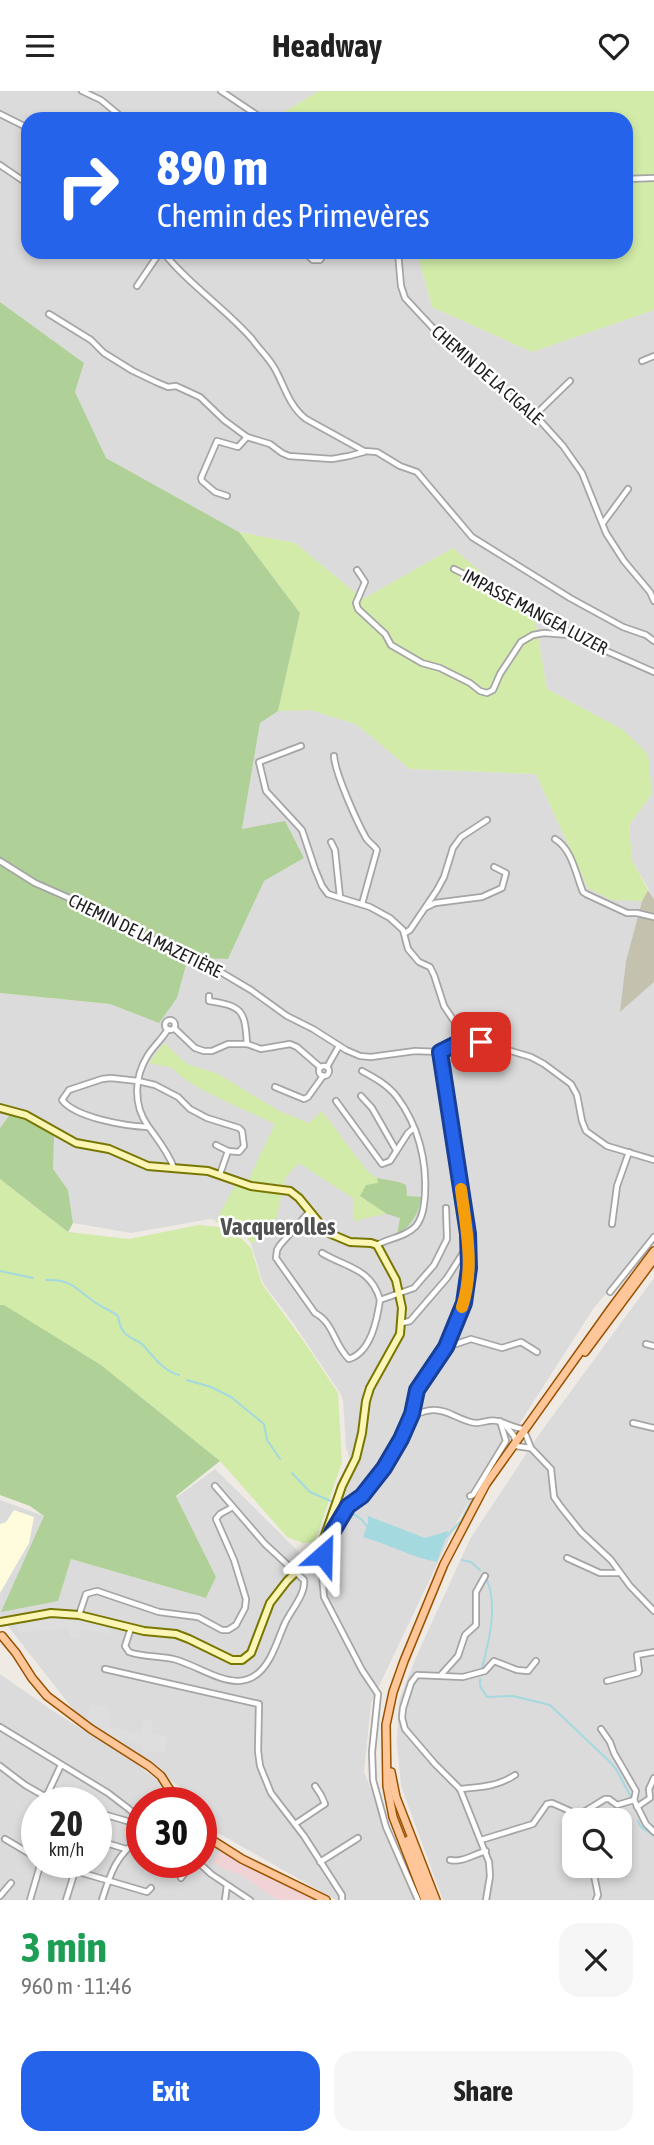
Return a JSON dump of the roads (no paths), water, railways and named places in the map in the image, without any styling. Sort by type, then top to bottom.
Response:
[{"type":"main road","points":[[524,1431],[654,1251]]},
{"type":"main road","points":[[425,1900],[393,1817],[388,1796],[386,1725],[404,1661],[440,1574],[466,1521],[515,1443],[654,1259]]},
{"type":"main road","points":[[1,1631],[47,1696],[91,1729],[149,1766],[161,1776],[168,1787]]},
{"type":"main road","points":[[0,1647],[12,1649]]},
{"type":"main road","points":[[404,1661],[390,1727],[391,1776],[396,1797],[434,1900]]},
{"type":"main road","points":[[387,1780],[398,1815],[434,1900]]},
{"type":"main road","points":[[217,1843],[242,1859],[326,1900]]},
{"type":"street","points":[[82,91],[101,100],[116,112]]},
{"type":"street","points":[[221,91],[252,112]]},
{"type":"street","points":[[0,114],[21,124]]},
{"type":"street","points":[[0,165],[21,179]]},
{"type":"street","points":[[633,179],[654,178]]},
{"type":"street","points":[[137,286],[157,259]]},
{"type":"street","points":[[169,259],[249,336],[273,365],[298,413],[364,451],[377,452],[417,473],[464,530],[481,543],[570,598],[654,641]]},
{"type":"street","name":"CHEMIN DE LA CIGALE","points":[[399,259],[405,298],[494,384],[535,415],[572,458],[582,473],[603,524],[624,561],[650,592],[654,601]]},
{"type":"street","points":[[49,314],[133,371],[168,387],[176,386],[200,397],[247,437],[270,444],[289,456],[332,459],[349,457],[364,451]]},
{"type":"street","points":[[642,361],[654,356]]},
{"type":"street","points":[[535,415],[570,381]]},
{"type":"street","points":[[227,496],[215,492],[201,478],[217,441],[238,447],[247,437]]},
{"type":"street","points":[[603,524],[628,489]]},
{"type":"street","name":"IMPASSE MANGEA LUZER","points":[[454,569],[527,605],[570,635],[654,672]]},
{"type":"street","points":[[357,570],[365,582],[356,603],[358,609],[385,633],[391,645],[422,663],[440,668],[487,693],[493,690],[521,642],[533,635],[544,633],[570,635]]},
{"type":"street","points":[[301,746],[259,762],[269,796],[275,799],[302,830],[322,886],[328,894],[362,904],[390,918],[405,933],[408,949],[419,962],[430,967],[444,1006],[468,1038],[531,1056],[544,1064],[571,1084],[577,1095],[586,1131],[607,1146],[654,1160]]},
{"type":"street","points":[[334,756],[341,784],[368,841],[377,850],[362,904]]},
{"type":"street","points":[[405,933],[410,930],[444,877],[453,848],[461,837],[487,820]]},
{"type":"street","points":[[555,839],[569,855],[583,892],[627,913],[654,917]]},
{"type":"street","points":[[331,842],[335,851],[340,897]]},
{"type":"street","name":"CHEMIN DE LA MAZETIÈRE","points":[[0,861],[35,883],[85,905],[138,936],[167,943],[192,955],[251,990],[287,1016],[360,1056],[415,1051],[440,1052]]},
{"type":"street","points":[[426,907],[435,903],[482,897],[502,888],[506,873],[494,867]]},
{"type":"street","points":[[209,996],[209,1001],[230,1005],[242,1012],[246,1020],[247,1044]]},
{"type":"street","points":[[169,1164],[165,1150],[139,1109],[137,1097],[138,1081],[146,1057],[171,1029],[195,1048],[204,1051],[212,1051],[228,1044],[247,1044],[261,1049],[290,1044],[320,1067],[327,1067]]},
{"type":"street","points":[[418,1900],[386,1827],[373,1780],[372,1752],[378,1694],[362,1670],[324,1597],[321,1589],[321,1563],[340,1518],[384,1468],[401,1439],[412,1414],[417,1390],[446,1347],[464,1303],[469,1268],[468,1234],[440,1052],[468,1038]]},
{"type":"street","points":[[275,1087],[304,1099],[308,1097],[323,1076],[329,1073],[327,1067],[339,1046]]},
{"type":"street","points":[[320,1067],[319,1073],[323,1076]]},
{"type":"street","points":[[362,1071],[387,1086],[397,1097],[414,1128],[425,1161],[424,1209],[421,1218],[413,1229],[377,1245]]},
{"type":"street","points":[[148,1126],[99,1118],[81,1112],[62,1100],[69,1090],[102,1079],[155,1085],[178,1097],[190,1109],[207,1118],[242,1131],[244,1146],[239,1152],[215,1145]]},
{"type":"street","points":[[361,1096],[381,1121],[397,1151]]},
{"type":"street","points":[[337,1101],[380,1161],[386,1164],[414,1128]]},
{"type":"street","points":[[0,1116],[4,1114],[3,1109],[26,1115],[76,1143],[109,1149],[141,1164],[169,1164],[198,1169],[251,1186],[290,1191],[334,1236],[350,1242],[377,1245],[395,1277],[402,1314],[400,1334],[370,1388],[356,1458],[324,1538],[315,1553],[270,1603],[253,1650],[242,1660],[232,1660],[176,1635],[131,1628],[79,1615],[51,1613],[11,1620],[1,1631]]},
{"type":"street","points":[[220,1174],[229,1151]]},
{"type":"street","points":[[612,1224],[617,1186],[629,1153]]},
{"type":"street","points":[[380,1300],[414,1288],[423,1279],[447,1239],[446,1208]]},
{"type":"street","points":[[311,1210],[280,1245],[276,1258],[315,1313],[335,1334],[336,1343],[349,1359],[358,1355],[375,1327],[380,1300],[369,1278],[322,1253]]},
{"type":"street","points":[[610,1292],[654,1237]]},
{"type":"street","points":[[402,1323],[410,1321],[468,1250]]},
{"type":"street","points":[[402,1314],[415,1313]]},
{"type":"street","points":[[446,1347],[471,1339],[502,1348],[521,1342],[537,1352]]},
{"type":"street","points":[[646,1344],[654,1346]]},
{"type":"street","points":[[412,1414],[433,1410],[470,1422],[480,1423],[493,1419],[524,1431],[531,1448],[551,1469],[554,1497],[561,1507],[654,1611]]},
{"type":"street","points":[[502,1422],[514,1436],[515,1443],[531,1448]]},
{"type":"street","points":[[470,1496],[506,1441],[502,1422]]},
{"type":"street","points":[[634,1423],[654,1427]]},
{"type":"street","points":[[131,1628],[125,1646],[129,1652],[176,1660],[226,1679],[240,1682],[248,1680],[262,1670],[270,1658],[303,1589],[304,1580],[265,1544],[235,1509],[231,1508],[215,1486]]},
{"type":"street","points":[[216,1519],[231,1508]]},
{"type":"street","points":[[79,1615],[86,1594],[97,1591],[159,1612],[198,1618],[222,1630],[236,1625],[245,1608],[246,1599],[234,1560],[211,1510]]},
{"type":"street","points":[[567,1558],[600,1573],[620,1573]]},
{"type":"street","points":[[440,1676],[458,1655],[465,1635],[476,1625],[476,1592],[485,1576]]},
{"type":"street","points":[[607,1681],[638,1673],[637,1655],[654,1652]]},
{"type":"street","points":[[486,1900],[490,1876],[486,1851],[460,1789],[405,1729],[403,1708],[417,1675],[463,1677],[480,1674],[494,1661],[528,1671],[536,1661]]},
{"type":"street","points":[[105,1669],[259,1704],[258,1751],[260,1766],[271,1794],[295,1824],[342,1895],[342,1900]]},
{"type":"street","points":[[0,1727],[126,1807]]},
{"type":"street","points":[[594,1808],[605,1799],[622,1805],[632,1800],[636,1791],[601,1729]]},
{"type":"street","points":[[52,1787],[61,1765]]},
{"type":"street","points":[[0,1766],[28,1787]]},
{"type":"street","points":[[460,1789],[493,1786],[515,1775]]},
{"type":"street","points":[[636,1807],[650,1798],[649,1789],[654,1778]]},
{"type":"street","points":[[295,1824],[325,1804],[315,1786]]},
{"type":"street","points":[[632,1800],[654,1832]]},
{"type":"street","points":[[481,1840],[533,1823],[547,1804],[552,1803],[562,1808]]},
{"type":"street","points":[[320,1862],[358,1838]]},
{"type":"street","points":[[5,1839],[21,1848]]},
{"type":"street","points":[[102,1900],[116,1862],[126,1850]]},
{"type":"street","points":[[450,1860],[462,1860],[486,1851]]},
{"type":"street","points":[[30,1900],[38,1878]]},
{"type":"street","points":[[66,1900],[73,1878]]},
{"type":"street","points":[[98,1878],[147,1892],[151,1888]]},
{"type":"street","points":[[217,1878],[250,1900]]},
{"type":"street","points":[[595,1878],[598,1895],[596,1900]]},
{"type":"street","points":[[0,1896],[11,1883]]},
{"type":"street","points":[[225,1900],[227,1885]]},
{"type":"water","points":[[368,1516],[425,1538],[448,1531],[437,1562],[363,1537]]},
{"type":"waterway","points":[[0,1271],[33,1278]]},
{"type":"waterway","points":[[46,1280],[72,1285],[118,1316],[126,1334],[143,1345],[163,1366],[179,1375]]},
{"type":"waterway","points":[[187,1380],[211,1387],[231,1397],[264,1424],[267,1440],[280,1459]]},
{"type":"waterway","points":[[292,1473],[310,1492],[333,1502]]},
{"type":"waterway","points":[[446,1537],[461,1521],[474,1496]]},
{"type":"waterway","points":[[339,1506],[343,1508]]},
{"type":"waterway","points":[[349,1511],[367,1526]]},
{"type":"waterway","points":[[462,1560],[471,1562],[480,1570]]},
{"type":"waterway","points":[[482,1668],[492,1612],[487,1580]]},
{"type":"waterway","points":[[480,1679],[480,1686],[487,1697],[513,1696],[550,1705],[609,1761],[631,1797]]},
{"type":"waterway","points":[[638,1821],[641,1827],[654,1836]]},
{"type":"district","name":"Vacquerolles","points":[[278,1227]]}]
